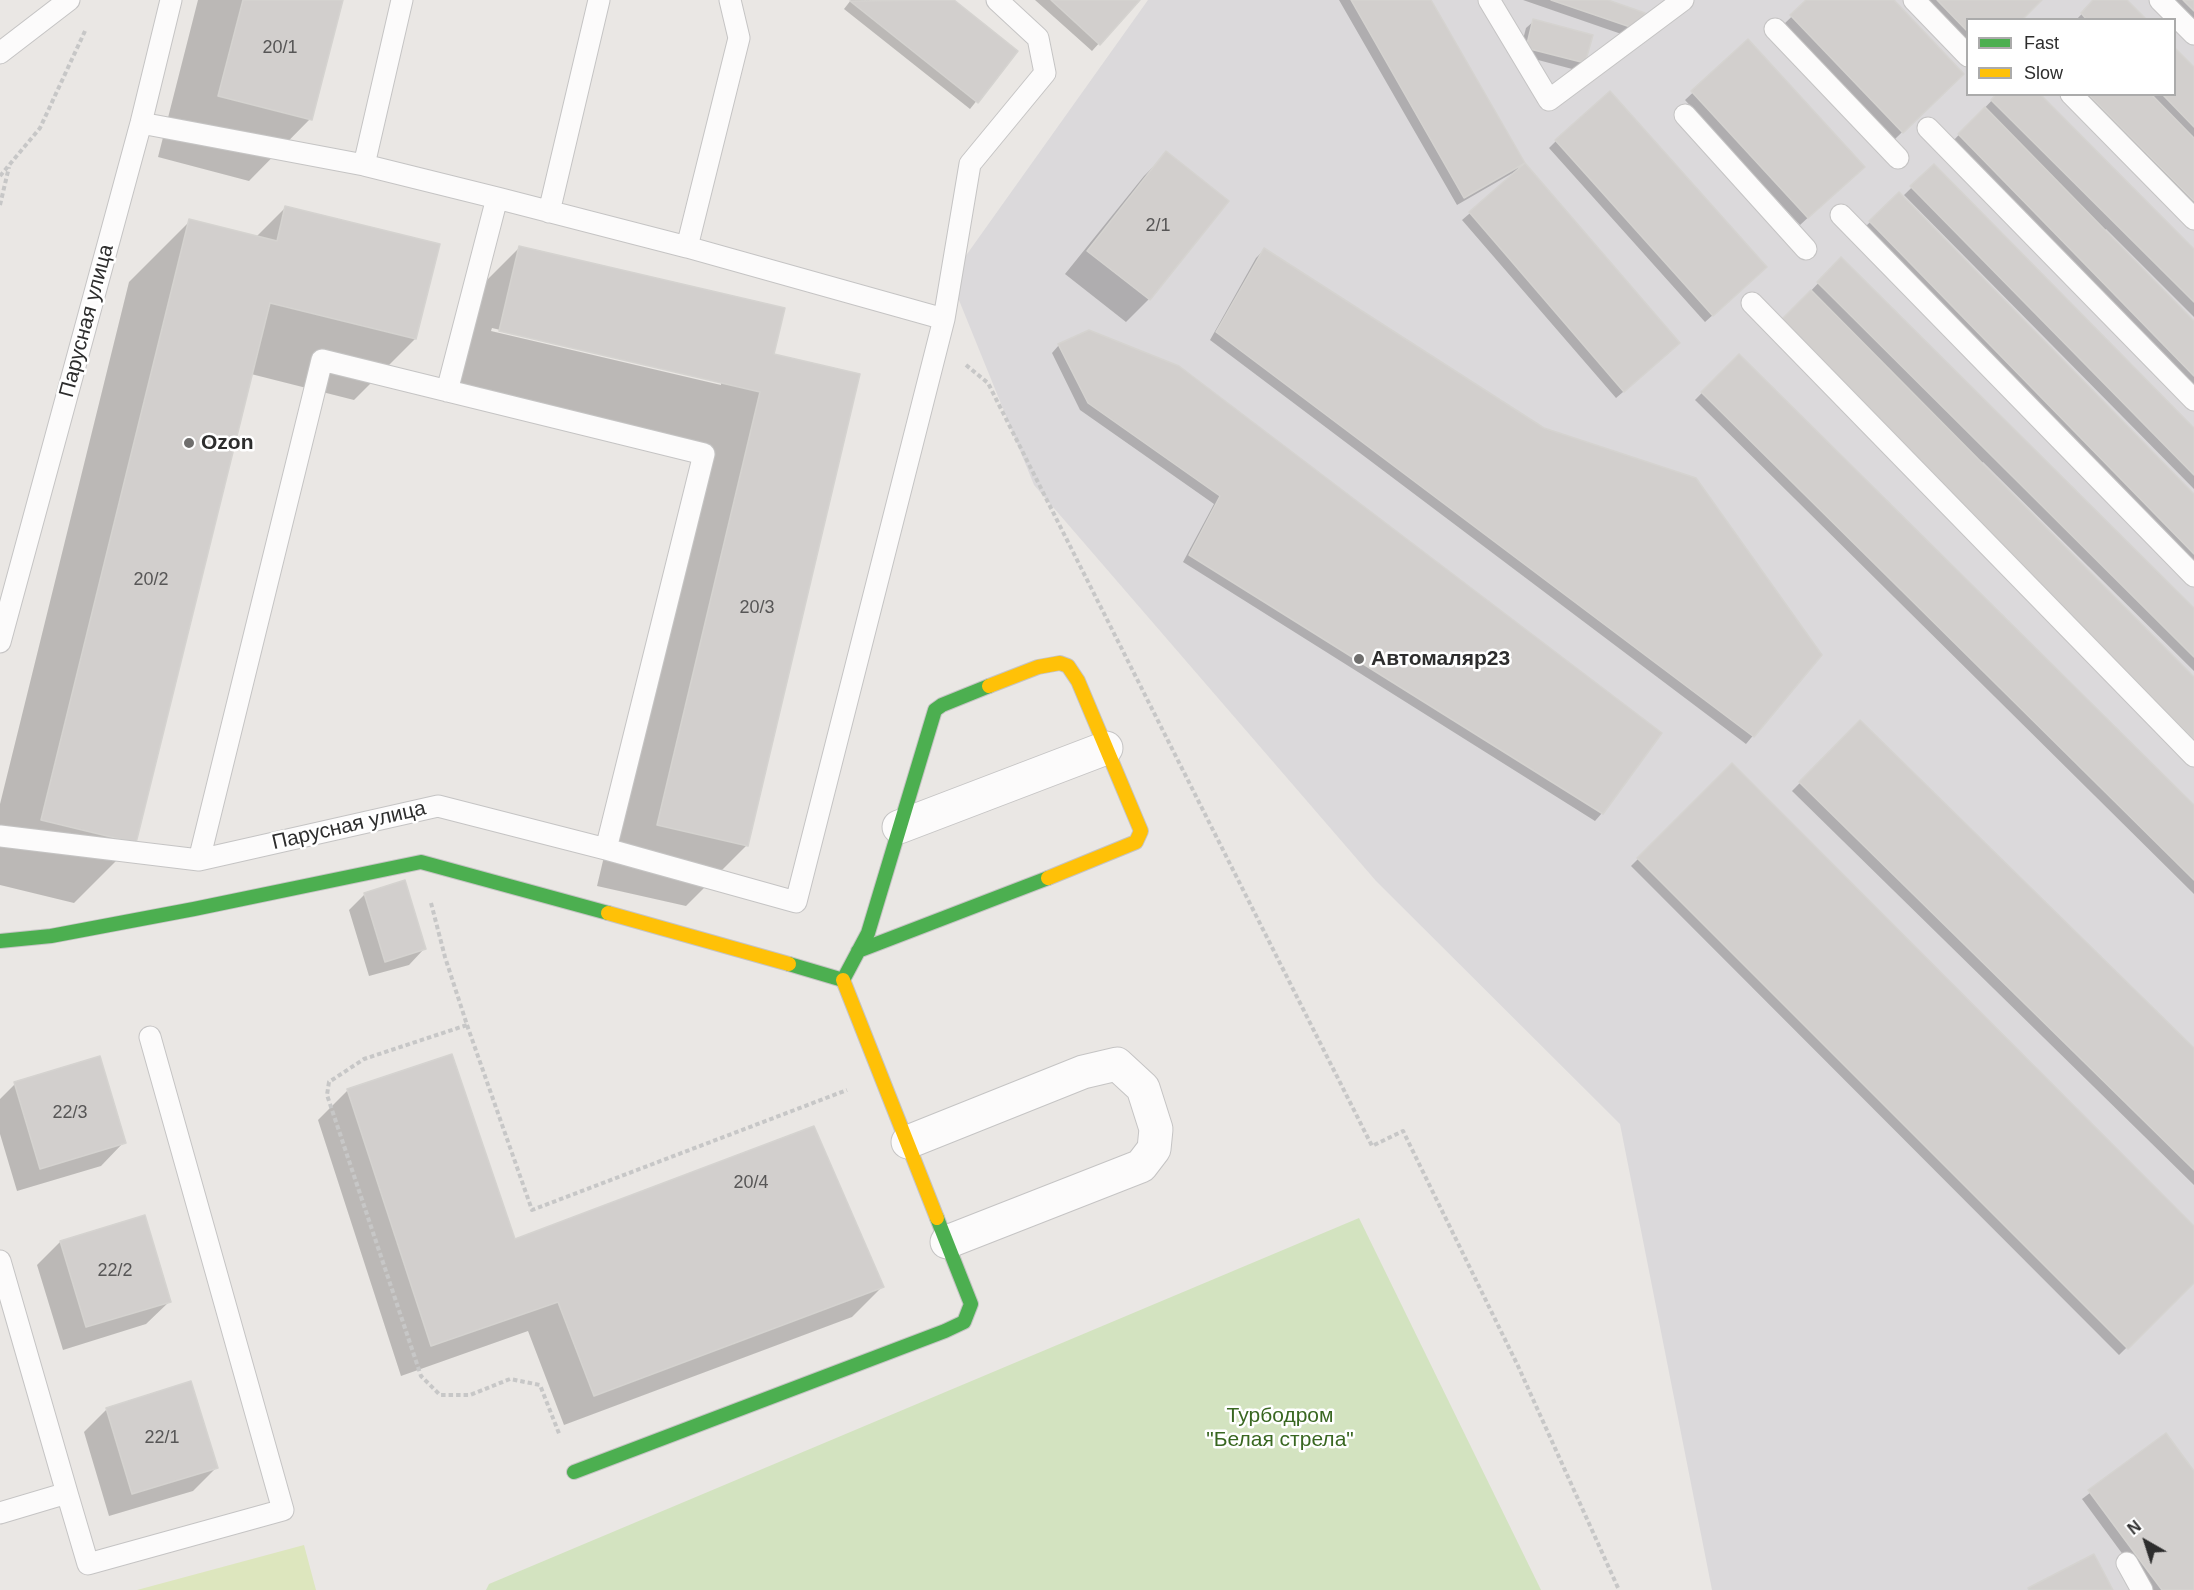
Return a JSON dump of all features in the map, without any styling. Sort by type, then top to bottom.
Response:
[{"type":"street","points":[[574,1472],[964,1322],[971,1304],[843,980],[858,951],[868,933],[935,710],[942,705],[1038,667],[1060,663],[1068,666],[1078,681],[1136,814],[1141,831],[1136,842],[858,951]]},
{"type":"street","points":[[899,827],[1106,748]]},
{"type":"street","points":[[0,941],[51,936],[420,862],[843,980]]},
{"type":"street","points":[[908,1142],[1083,1072],[1117,1064],[1143,1088],[1156,1129],[1154,1149],[1142,1166],[947,1242]]},
{"type":"lane","points":[[0,53],[69,0]]},
{"type":"lane","name":"Парусная улица","points":[[0,642],[141,123],[171,0]]},
{"type":"lane","points":[[364,165],[402,0]]},
{"type":"lane","points":[[549,212],[599,0]]},
{"type":"lane","points":[[687,247],[740,38],[730,0]]},
{"type":"lane","points":[[936,352],[944,319],[970,164],[1045,74],[1038,38],[997,0]]},
{"type":"lane","points":[[1489,0],[1550,100],[1676,1]]},
{"type":"lane","points":[[1914,0],[1966,54]]},
{"type":"lane","points":[[2160,0],[2194,34]]},
{"type":"lane","points":[[1775,29],[1898,158]]},
{"type":"lane","points":[[2073,96],[2194,219]]},
{"type":"lane","points":[[1685,116],[1806,249]]},
{"type":"lane","points":[[141,123],[364,165],[687,247],[944,319]]},
{"type":"lane","points":[[1928,128],[2194,400]]},
{"type":"lane","points":[[447,391],[497,198]]},
{"type":"lane","points":[[1840,215],[2194,576]]},
{"type":"lane","points":[[1752,303],[2194,756]]},
{"type":"lane","name":"Парусная улица","points":[[0,836],[199,860],[438,806],[606,849],[796,902],[936,352]]},
{"type":"lane","points":[[199,860],[322,360],[704,454],[606,849]]},
{"type":"lane","points":[[0,1261],[88,1564],[283,1510],[150,1037]]},
{"type":"lane","points":[[0,1513],[66,1493]]},
{"type":"lane","points":[[2127,1563],[2142,1590]]},
{"type":"path","points":[[0,176],[40,128],[90,21]]},
{"type":"path","points":[[0,205],[9,167]]},
{"type":"path","points":[[936,352],[961,362],[988,383],[1372,1146],[1403,1131],[1518,1366],[1619,1590]]},
{"type":"path","points":[[420,862],[445,957],[532,1210],[882,1077]]},
{"type":"path","points":[[467,1025],[364,1059],[329,1082],[327,1095],[421,1377],[440,1395],[470,1395],[510,1379],[540,1385],[574,1472]]},
{"type":"shaded area","points":[[1148,0],[2194,0],[2194,1590],[1712,1590],[1620,1124],[1376,881],[1034,485],[950,278]]},
{"type":"green space","name":"Турбодром \"Белая стрела\"","points":[[1359,1218],[1541,1590],[486,1590],[489,1584]]},
{"type":"green space","points":[[304,1545],[316,1590],[137,1590]]},
{"type":"building","points":[[243,0],[343,0],[312,120],[218,96]]},
{"type":"building","points":[[954,0],[1018,51],[978,103],[850,1]]},
{"type":"building","points":[[1051,0],[1140,0],[1100,45]]},
{"type":"building","points":[[1351,0],[1431,0],[1525,163],[1464,198]]},
{"type":"building","points":[[1551,0],[1608,0],[1645,13],[1639,30]]},
{"type":"building","points":[[1806,0],[1894,0],[1964,74],[1903,133],[1790,15]]},
{"type":"building","points":[[1937,0],[2042,0],[2024,18],[1966,18],[1966,30]]},
{"type":"building","points":[[2093,0],[2127,0],[2145,18],[2085,18],[2081,13]]},
{"type":"building","points":[[2183,0],[2194,0],[2194,11]]},
{"type":"building","points":[[1533,19],[1593,35],[1585,63],[1526,48]]},
{"type":"building","points":[[1748,39],[1865,167],[1808,218],[1691,91]]},
{"type":"building","points":[[2176,49],[2194,67],[2194,127],[2164,96],[2176,96]]},
{"type":"building","points":[[1610,91],[1767,267],[1713,316],[1555,140]]},
{"type":"building","points":[[1994,96],[2042,96],[2194,249],[2194,302],[1991,100]]},
{"type":"building","points":[[2090,96],[2153,96],[2194,138],[2194,201]]},
{"type":"building","points":[[1985,107],[2194,321],[2194,376],[1958,134]]},
{"type":"building","points":[[1166,151],[1229,201],[1150,300],[1087,251]]},
{"type":"building","points":[[1525,163],[1680,343],[1624,392],[1469,212]]},
{"type":"building","points":[[1934,164],[2194,428],[2194,475],[1910,186]]},
{"type":"building","points":[[1899,192],[2194,494],[2194,554],[1869,221]]},
{"type":"building","points":[[285,206],[440,244],[416,339],[270,303],[136,843],[41,820],[189,219],[277,241]]},
{"type":"building","points":[[519,246],[785,308],[774,354],[860,374],[748,846],[657,825],[760,392],[499,331]]},
{"type":"building","points":[[1264,248],[1544,428],[1696,478],[1822,655],[1754,737],[1216,332]]},
{"type":"building","points":[[1841,257],[2194,608],[2194,657],[1817,282]]},
{"type":"building","points":[[1811,290],[2194,677],[2194,740],[1780,321]]},
{"type":"building","points":[[1089,330],[1179,366],[1662,733],[1603,814],[1189,555],[1220,496],[1088,403],[1058,344]]},
{"type":"building","points":[[1739,354],[2194,805],[2194,880],[1701,392]]},
{"type":"building","points":[[1860,720],[2194,1048],[2194,1170],[1799,782]]},
{"type":"building","points":[[1732,763],[2194,1226],[2194,1283],[2128,1349],[1637,858]]},
{"type":"building","points":[[405,880],[426,949],[385,962],[364,893]]},
{"type":"building","points":[[452,1054],[515,1239],[814,1126],[884,1287],[594,1396],[558,1302],[431,1346],[347,1089]]},
{"type":"building","points":[[100,1056],[126,1143],[40,1169],[14,1082]]},
{"type":"building","points":[[145,1215],[171,1302],[86,1327],[60,1241]]},
{"type":"building","points":[[191,1381],[218,1468],[132,1494],[106,1408]]},
{"type":"building","points":[[2166,1433],[2194,1471],[2194,1590],[2162,1590],[2088,1490]]},
{"type":"building","points":[[2094,1554],[2113,1590],[2029,1590],[2028,1588]]},
{"type":"traffic: fast","points":[[789,964],[843,980],[868,933],[935,710],[989,686]]},
{"type":"traffic: fast","points":[[0,941],[51,936],[421,862],[608,913]]},
{"type":"traffic: fast","points":[[858,951],[1048,878]]},
{"type":"traffic: fast","points":[[574,1472],[964,1322],[971,1304],[937,1218]]},
{"type":"traffic: slow","points":[[989,686],[1038,667],[1060,663],[1068,666],[1078,681],[1141,831],[1136,842],[1048,878]]},
{"type":"traffic: slow","points":[[608,913],[789,964]]},
{"type":"traffic: slow","points":[[843,980],[937,1218]]},
{"type":"place","name":"Ozon","points":[[189,443]]},
{"type":"place","name":"Автомаляр23","points":[[1359,659]]}]
